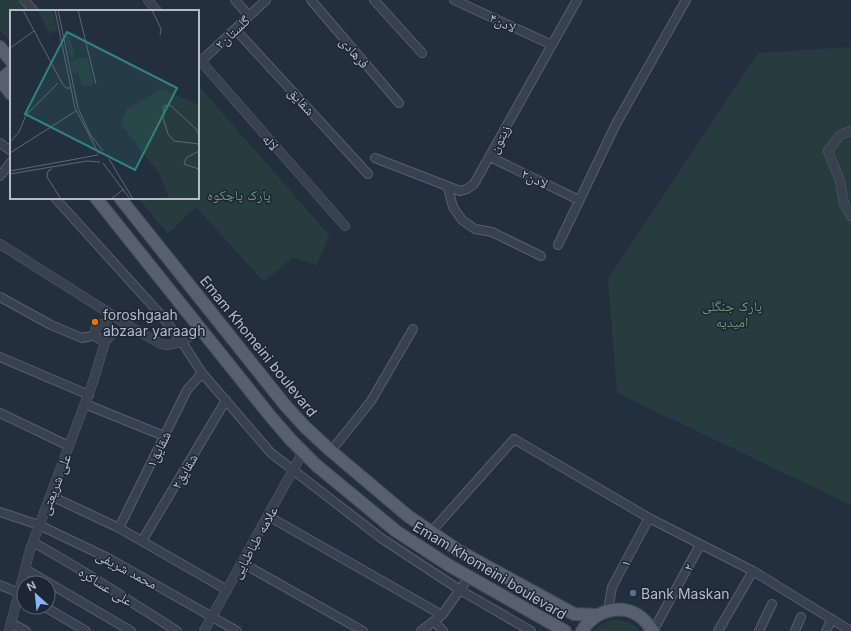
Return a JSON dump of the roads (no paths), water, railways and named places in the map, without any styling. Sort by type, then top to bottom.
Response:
[{"type":"main road","points":[[0,47],[10,60]]},
{"type":"main road","points":[[10,72],[1,82],[10,93]]},
{"type":"main road","name":"Emam Khomeini boulevard","points":[[97,199],[276,422],[291,440],[316,464],[396,531],[450,566],[565,631]]},
{"type":"main road","name":"Emam Khomeini boulevard","points":[[121,199],[286,405],[305,427],[330,451],[408,516],[459,551],[574,614],[596,616]]},
{"type":"main road","points":[[201,328],[215,317]]},
{"type":"main road","points":[[544,619],[553,614],[555,610],[553,603]]},
{"type":"main road","points":[[582,631],[586,623],[596,616],[608,610],[621,610],[634,613],[645,620],[653,631]]},
{"type":"street","points":[[24,0],[33,10]]},
{"type":"street","points":[[148,0],[156,10]]},
{"type":"street","points":[[235,0],[249,16]]},
{"type":"street","name":"گلستان۲","points":[[199,61],[266,0]]},
{"type":"street","name":"فرهادی","points":[[310,0],[399,103]]},
{"type":"street","points":[[374,0],[422,53]]},
{"type":"street","name":"لادن۴","points":[[454,0],[552,45]]},
{"type":"street","name":"زیتون","points":[[375,158],[448,188],[460,191],[467,189],[474,184],[577,0]]},
{"type":"street","points":[[558,244],[616,124],[686,0]]},
{"type":"street","name":"شقایق","points":[[235,28],[368,174]]},
{"type":"street","name":"لاله","points":[[199,61],[345,226]]},
{"type":"street","points":[[851,131],[840,135],[828,151],[840,181],[844,204],[851,216]]},
{"type":"street","points":[[0,143],[10,150]]},
{"type":"street","name":"لادن۲","points":[[490,157],[580,200]]},
{"type":"street","points":[[0,176],[10,163]]},
{"type":"street","points":[[448,188],[454,207],[462,220],[475,229],[492,232],[541,256]]},
{"type":"street","points":[[56,199],[161,314],[182,342],[202,373],[271,453],[381,538],[460,590],[531,631]]},
{"type":"street","points":[[0,244],[131,327],[161,344],[167,345],[182,342],[201,328]]},
{"type":"street","points":[[0,297],[51,325],[82,338],[96,335],[96,328],[106,331],[131,327]]},
{"type":"street","points":[[97,305],[106,331]]},
{"type":"street","points":[[330,451],[371,401],[414,329]]},
{"type":"street","name":"علی شریعتی","points":[[24,575],[39,525],[89,395],[106,331]]},
{"type":"street","points":[[0,357],[89,395]]},
{"type":"street","name":"شقایق۱","points":[[119,528],[187,390],[202,373]]},
{"type":"street","name":"شقایق۲","points":[[142,541],[226,400]]},
{"type":"street","points":[[85,404],[164,436]]},
{"type":"street","points":[[0,413],[69,446]]},
{"type":"street","points":[[431,532],[514,440],[648,518],[753,571],[851,631]]},
{"type":"street","name":"علامه طباطبایی","points":[[204,631],[303,452]]},
{"type":"street","points":[[50,496],[119,528],[227,590]]},
{"type":"street","name":"محمد شریفی","points":[[0,512],[39,525],[110,559],[237,631]]},
{"type":"street","points":[[268,516],[442,615]]},
{"type":"street","name":"۱","points":[[608,610],[612,587],[648,518]]},
{"type":"street","name":"علی عساکره","points":[[33,542],[81,570],[177,631]]},
{"type":"street","name":"۲","points":[[653,631],[700,545]]},
{"type":"street","points":[[242,563],[363,631]]},
{"type":"street","points":[[25,570],[131,631]]},
{"type":"street","points":[[718,631],[753,571]]},
{"type":"street","points":[[421,631],[442,615],[469,577]]},
{"type":"street","points":[[0,585],[16,592]]},
{"type":"street","points":[[759,631],[772,604]]},
{"type":"street","name":"علی شریعتی","points":[[10,627],[16,610]]},
{"type":"street","points":[[56,613],[86,631]]},
{"type":"street","points":[[795,631],[802,617]]},
{"type":"street","points":[[826,631],[832,619]]},
{"type":"street","points":[[434,621],[443,631]]},
{"type":"street","points":[[10,627],[26,631]]},
{"type":"place","name":"foroshgaah abzaar yaraagh","points":[[95,322]]},
{"type":"place","name":"Bank Maskan","points":[[633,593]]},
{"type":"park label","name":"پارک پاچکوه","points":[[239,194]]},
{"type":"park label","name":"پارک جنگلی امیدیه","points":[[732,314]]}]
